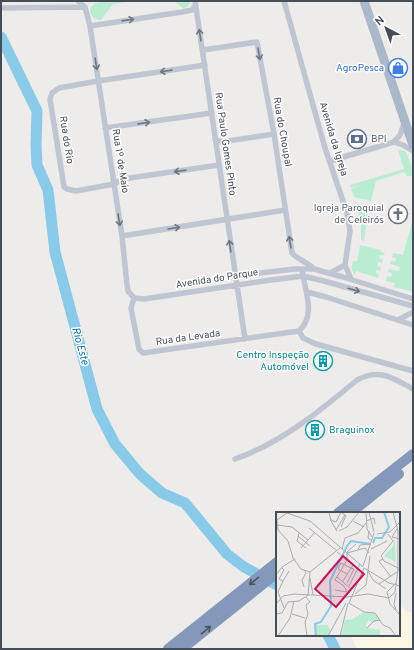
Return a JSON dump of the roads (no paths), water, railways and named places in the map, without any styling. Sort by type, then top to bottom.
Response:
[{"type":"highway","points":[[339,512],[413,454]]},
{"type":"highway","points":[[352,512],[413,462]]},
{"type":"highway","points":[[182,649],[276,563]]},
{"type":"highway","points":[[168,649],[276,574]]},
{"type":"main road","points":[[364,1],[413,145]]},
{"type":"street","points":[[78,1],[84,7]]},
{"type":"street","name":"Avenida da Igreja","points":[[284,1],[330,161],[347,213],[350,231],[345,265]]},
{"type":"street","points":[[90,26],[192,10],[195,3]]},
{"type":"street","name":"Rua Paulo Gomes Pinto","points":[[195,3],[236,285]]},
{"type":"street","points":[[1,8],[84,7]]},
{"type":"street","name":"Rua 1º de Maio","points":[[84,7],[90,26],[122,236],[126,285],[128,291],[134,298]]},
{"type":"street","name":"Rua do Choupal","points":[[203,50],[257,42],[274,134],[292,253],[296,257],[311,265],[314,269]]},
{"type":"street","points":[[98,81],[205,65]]},
{"type":"street","name":"Rua do Rio","points":[[98,81],[58,88],[52,93],[50,99],[64,187],[76,191],[114,184]]},
{"type":"street","points":[[105,128],[212,113]]},
{"type":"street","points":[[330,161],[394,142],[400,135],[405,121]]},
{"type":"street","points":[[215,139],[221,142],[274,134]]},
{"type":"street","points":[[394,142],[403,145],[413,152]]},
{"type":"street","points":[[114,184],[122,179],[219,165]]},
{"type":"street","points":[[122,236],[285,210]]},
{"type":"street","points":[[330,273],[345,265],[351,279]]},
{"type":"street","name":"Avenida do Parque","points":[[235,276],[294,268],[314,269],[413,299]]},
{"type":"street","points":[[302,269],[307,292],[308,310],[308,320],[299,331],[303,338],[316,344],[413,371]]},
{"type":"street","name":"Avenida do Parque","points":[[134,298],[144,299],[303,276],[413,306]]},
{"type":"street","points":[[341,286],[343,277]]},
{"type":"street","points":[[236,285],[245,338]]},
{"type":"street","points":[[307,292],[413,325]]},
{"type":"street","name":"Rua da Levada","points":[[134,298],[132,308],[139,350],[143,353],[299,331]]},
{"type":"street","points":[[398,320],[413,312]]},
{"type":"street","points":[[235,459],[253,453],[315,415],[357,380],[364,376],[380,374],[398,379],[413,389]]},
{"type":"waterway","name":"Rio Este","points":[[1,37],[37,111],[37,165],[48,190],[55,252],[97,409],[115,444],[140,474],[162,493],[185,503],[227,554],[244,567],[276,584]]},
{"type":"waterway","name":"Rio Este","points":[[328,636],[335,649]]},
{"type":"place","name":"AgroPesca","points":[[398,68]]},
{"type":"place","name":"BPI","points":[[357,139]]},
{"type":"place","name":"Igreja Paroquial de Celeirós","points":[[398,214]]},
{"type":"place","name":"Centro Inspeção Automóvel","points":[[323,361]]},
{"type":"place","name":"Braguinox","points":[[315,430]]}]
